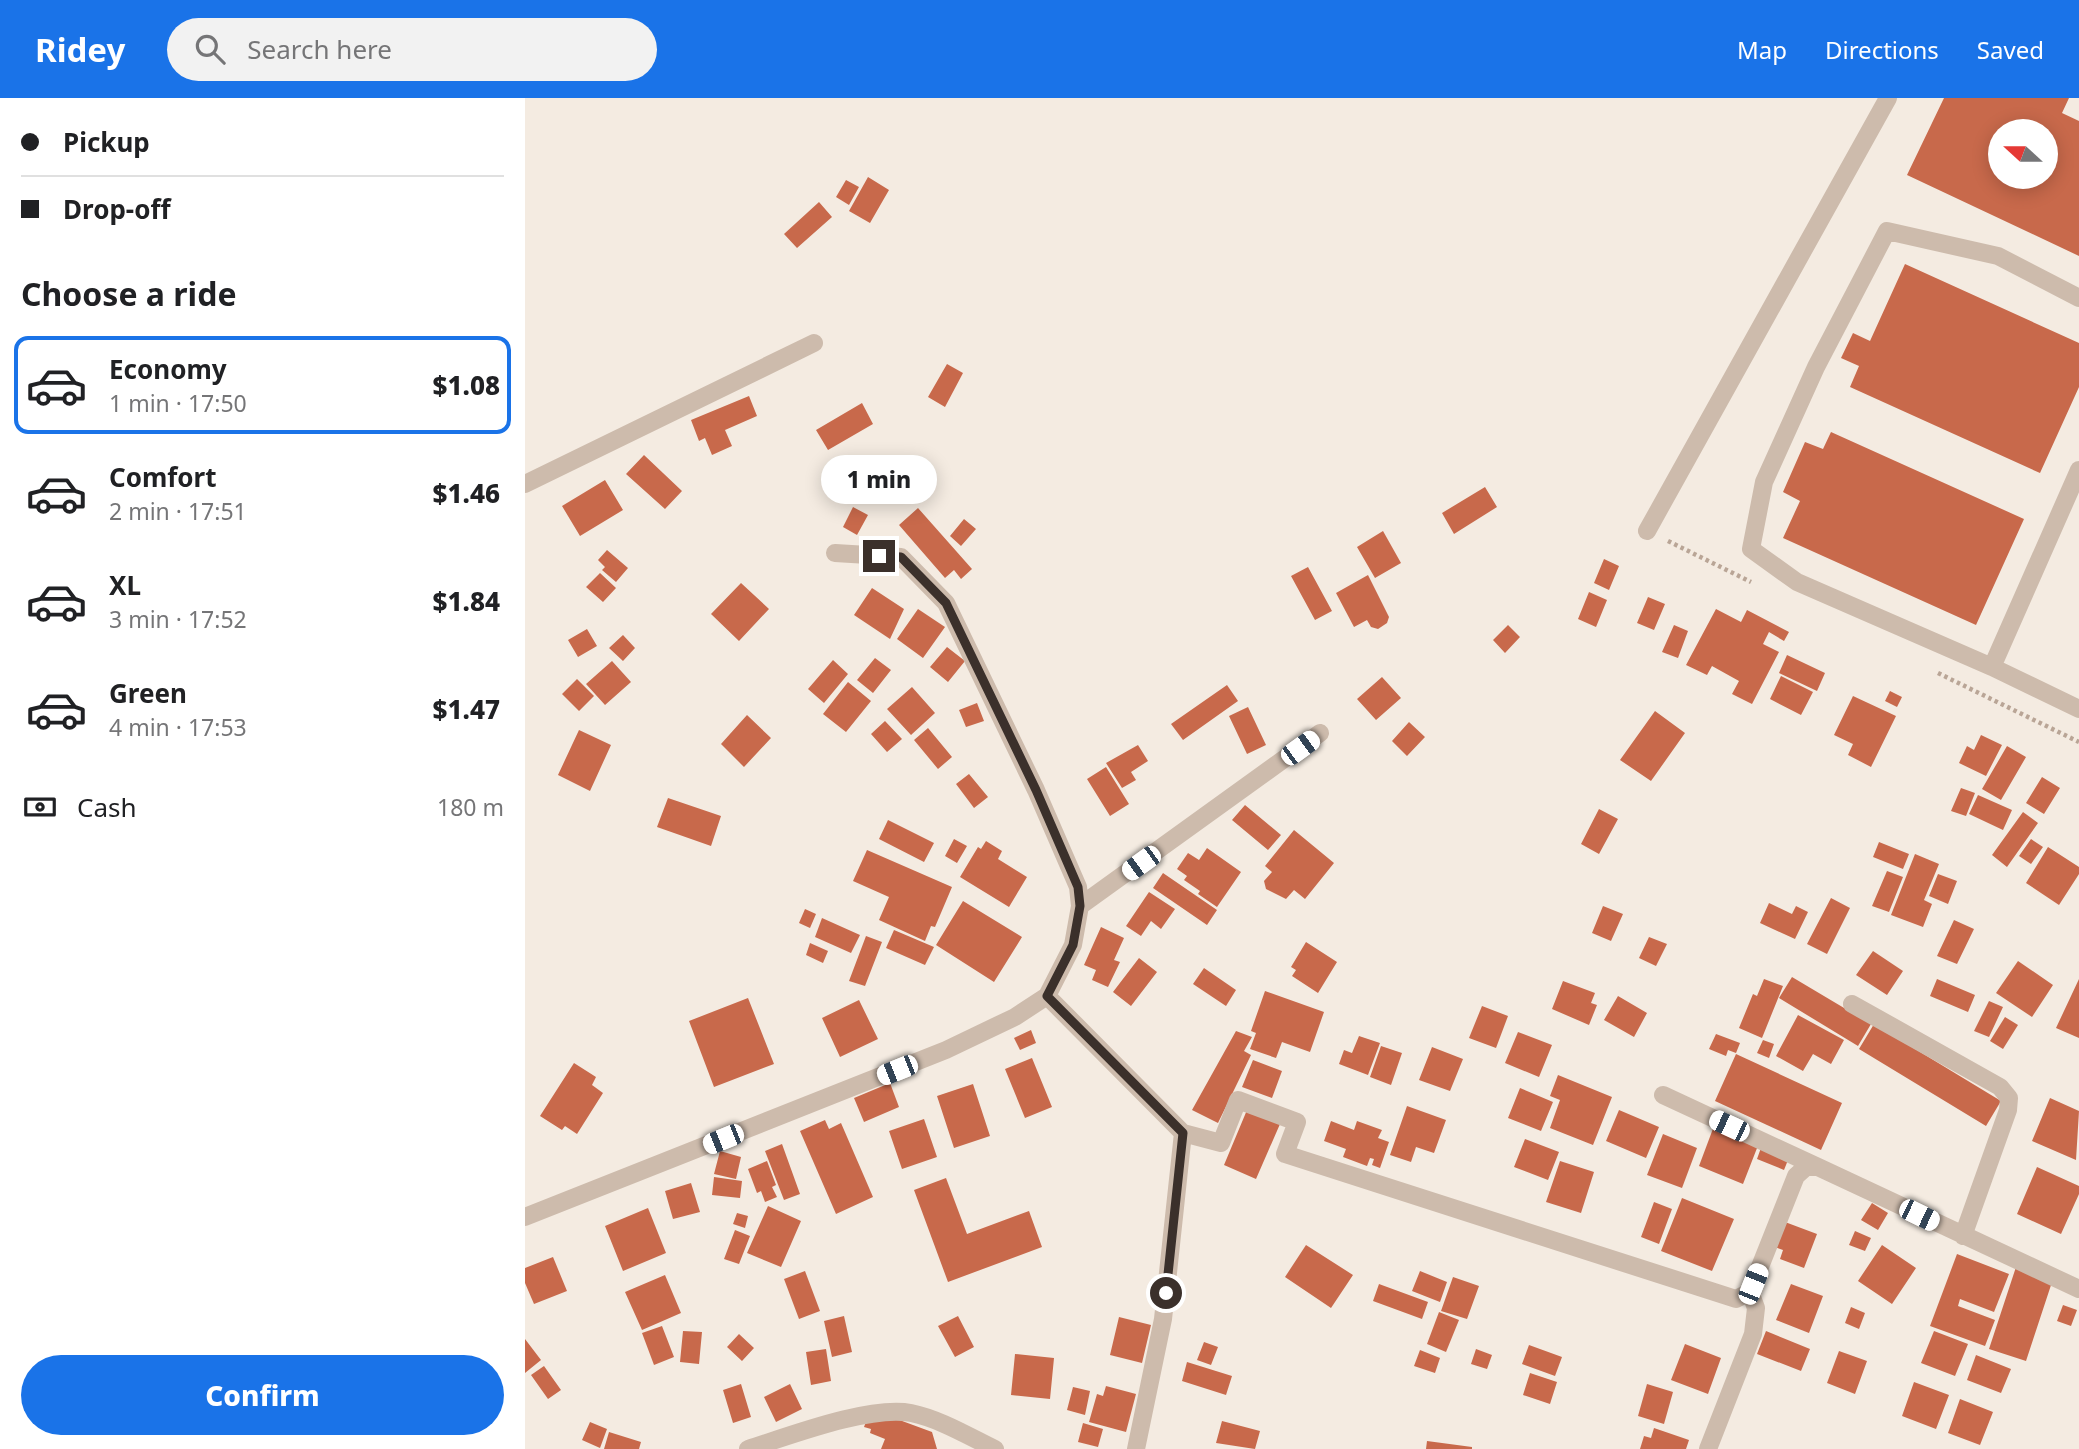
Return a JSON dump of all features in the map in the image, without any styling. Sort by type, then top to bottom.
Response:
[{"type":"street","points":[[1647,531],[1888,98]]},
{"type":"street","points":[[2079,298],[1998,256],[1887,231],[1816,367],[1764,482],[1751,549],[1797,582],[1992,667],[2079,709]]},
{"type":"street","points":[[525,484],[814,342]]},
{"type":"street","points":[[1992,667],[2079,470]]},
{"type":"street","points":[[525,1217],[946,1050],[1015,1017],[1047,996],[1073,945],[1080,906],[1078,887],[1036,790],[946,603],[901,557],[835,553]]},
{"type":"street","points":[[1080,906],[1319,733]]},
{"type":"street","points":[[1047,996],[1183,1133],[1221,1143],[1238,1100],[1297,1122],[1285,1154],[1721,1296],[1736,1299],[1750,1292],[1796,1176],[1806,1167],[1818,1167]]},
{"type":"street","points":[[1852,1004],[2000,1087],[2009,1098],[2008,1110],[1963,1236]]},
{"type":"street","points":[[1663,1096],[2079,1289]]},
{"type":"street","points":[[1136,1449],[1163,1319],[1183,1133]]},
{"type":"street","points":[[1708,1449],[1753,1334],[1756,1308],[1750,1292]]},
{"type":"street","points":[[748,1449],[879,1412],[910,1412],[946,1425],[995,1449]]},
{"type":"building","points":[[1944,98],[2069,98],[2062,113],[2079,121],[2079,256],[1907,175]]},
{"type":"building","points":[[868,177],[889,190],[870,223],[849,211]]},
{"type":"building","points":[[846,180],[859,187],[849,205],[836,197]]},
{"type":"building","points":[[819,202],[832,217],[797,248],[784,234]]},
{"type":"building","points":[[1905,264],[2079,343],[2079,387],[2040,473],[1850,387],[1859,366],[1841,358],[1853,333],[1870,341]]},
{"type":"building","points":[[947,364],[963,373],[945,407],[928,397]]},
{"type":"building","points":[[749,396],[757,416],[725,430],[732,446],[712,455],[705,438],[699,441],[691,420]]},
{"type":"building","points":[[862,403],[873,424],[828,450],[816,430]]},
{"type":"building","points":[[1831,432],[2024,519],[1976,625],[1783,538],[1800,501],[1783,492],[1805,442],[1823,449]]},
{"type":"building","points":[[644,455],[682,491],[665,509],[626,474]]},
{"type":"building","points":[[605,480],[623,510],[580,536],[562,506]]},
{"type":"building","points":[[1485,487],[1497,507],[1454,534],[1442,513]]},
{"type":"building","points":[[853,507],[868,515],[857,535],[843,527]]},
{"type":"building","points":[[918,508],[972,569],[961,579],[954,570],[945,578],[899,525]]},
{"type":"building","points":[[964,519],[976,529],[961,546],[950,536]]},
{"type":"building","points":[[1383,531],[1401,563],[1375,578],[1357,547]]},
{"type":"building","points":[[607,550],[628,568],[616,582],[602,570],[605,567],[598,560]]},
{"type":"building","points":[[1604,559],[1619,566],[1609,590],[1594,583]]},
{"type":"building","points":[[1308,567],[1332,611],[1315,620],[1291,576]]},
{"type":"building","points":[[600,573],[616,588],[603,602],[586,587]]},
{"type":"building","points":[[1368,575],[1389,617],[1387,623],[1378,629],[1371,627],[1367,620],[1354,627],[1336,593]]},
{"type":"building","points":[[741,583],[769,609],[739,641],[711,614]]},
{"type":"building","points":[[872,588],[904,609],[890,639],[854,615]]},
{"type":"building","points":[[1589,592],[1607,600],[1596,627],[1578,619]]},
{"type":"building","points":[[1648,597],[1665,604],[1654,630],[1637,623]]},
{"type":"building","points":[[918,609],[945,627],[923,658],[897,639]]},
{"type":"building","points":[[1716,609],[1741,622],[1747,610],[1789,632],[1784,641],[1769,632],[1763,644],[1779,652],[1752,704],[1732,694],[1739,681],[1712,666],[1707,675],[1686,665]]},
{"type":"building","points":[[1508,625],[1520,637],[1505,653],[1493,640]]},
{"type":"building","points":[[1674,625],[1688,631],[1678,658],[1662,652]]},
{"type":"building","points":[[587,629],[597,646],[578,657],[568,640]]},
{"type":"building","points":[[623,635],[635,648],[623,661],[609,648]]},
{"type":"building","points":[[947,647],[965,661],[948,682],[930,667]]},
{"type":"building","points":[[1787,655],[1825,673],[1817,691],[1779,673]]},
{"type":"building","points":[[875,658],[891,670],[873,693],[857,680]]},
{"type":"building","points":[[833,660],[848,674],[824,703],[808,689]]},
{"type":"building","points":[[612,661],[631,682],[605,705],[586,684]]},
{"type":"building","points":[[1781,676],[1813,692],[1801,715],[1770,699]]},
{"type":"building","points":[[1382,677],[1401,698],[1376,720],[1357,699]]},
{"type":"building","points":[[577,679],[594,696],[579,711],[562,694]]},
{"type":"building","points":[[848,682],[871,701],[846,732],[823,714]]},
{"type":"building","points":[[1227,685],[1238,701],[1183,740],[1171,724]]},
{"type":"building","points":[[912,687],[935,713],[911,735],[887,709]]},
{"type":"building","points":[[1890,691],[1902,697],[1897,707],[1885,701]]},
{"type":"building","points":[[1853,696],[1896,716],[1871,767],[1848,755],[1853,744],[1834,735]]},
{"type":"building","points":[[977,703],[984,721],[966,727],[959,710]]},
{"type":"building","points":[[1248,707],[1266,745],[1247,754],[1229,716]]},
{"type":"building","points":[[1655,711],[1685,733],[1651,781],[1620,760]]},
{"type":"building","points":[[747,715],[771,738],[744,767],[721,744]]},
{"type":"building","points":[[885,721],[902,739],[887,752],[871,734]]},
{"type":"building","points":[[1409,722],[1425,737],[1407,756],[1392,741]]},
{"type":"building","points":[[928,728],[952,757],[938,769],[914,740]]},
{"type":"building","points":[[579,730],[611,745],[590,791],[558,775]]},
{"type":"building","points":[[1981,735],[2002,745],[1986,776],[1959,763],[1967,746],[1974,750]]},
{"type":"building","points":[[1138,745],[1148,761],[1131,772],[1136,780],[1122,788],[1106,763]]},
{"type":"building","points":[[2007,746],[2026,757],[2001,800],[1982,789]]},
{"type":"building","points":[[1106,767],[1129,804],[1110,816],[1087,779]]},
{"type":"building","points":[[969,774],[988,797],[974,808],[956,784]]},
{"type":"building","points":[[2042,777],[2060,788],[2044,814],[2026,803]]},
{"type":"building","points":[[1961,788],[1975,793],[1966,816],[1951,811]]},
{"type":"building","points":[[1978,795],[2012,810],[2003,830],[1969,814]]},
{"type":"building","points":[[668,798],[721,816],[711,846],[657,827]]},
{"type":"building","points":[[1245,805],[1281,835],[1268,850],[1232,820]]},
{"type":"building","points":[[1599,809],[1618,819],[1599,854],[1581,844]]},
{"type":"building","points":[[2023,812],[2038,823],[2007,867],[1992,855]]},
{"type":"building","points":[[888,820],[934,843],[924,862],[879,839]]},
{"type":"building","points":[[1294,830],[1334,863],[1305,899],[1294,890],[1286,899],[1266,889],[1264,881],[1272,872],[1265,866]]},
{"type":"building","points":[[954,839],[967,846],[957,863],[945,856]]},
{"type":"building","points":[[2031,839],[2043,847],[2031,864],[2019,856]]},
{"type":"building","points":[[986,841],[1002,851],[998,859],[1027,877],[1009,907],[960,877],[978,847],[981,849]]},
{"type":"building","points":[[1879,842],[1909,854],[1903,869],[1873,857]]},
{"type":"building","points":[[2048,847],[2079,867],[2079,874],[2059,905],[2026,883]]},
{"type":"building","points":[[1207,848],[1241,872],[1217,907],[1198,894],[1200,891],[1184,880],[1187,876],[1177,869],[1188,853],[1199,860]]},
{"type":"building","points":[[867,850],[952,887],[935,927],[931,926],[925,941],[879,920],[889,897],[853,881]]},
{"type":"building","points":[[1915,854],[1939,864],[1924,900],[1932,904],[1923,927],[1891,915]]},
{"type":"building","points":[[1887,871],[1903,877],[1889,912],[1872,906]]},
{"type":"building","points":[[1163,873],[1217,910],[1207,925],[1153,888]]},
{"type":"building","points":[[1938,874],[1957,881],[1948,904],[1929,896]]},
{"type":"building","points":[[1149,892],[1175,909],[1161,929],[1151,921],[1141,936],[1126,926]]},
{"type":"building","points":[[1831,898],[1850,908],[1827,954],[1807,944]]},
{"type":"building","points":[[963,901],[1022,937],[994,982],[936,945]]},
{"type":"building","points":[[1769,903],[1792,914],[1796,906],[1808,912],[1795,939],[1760,923]]},
{"type":"building","points":[[1603,906],[1623,914],[1611,941],[1592,933]]},
{"type":"building","points":[[805,909],[816,914],[810,928],[799,923]]},
{"type":"building","points":[[822,918],[860,935],[851,953],[815,937]]},
{"type":"building","points":[[1954,920],[1974,929],[1957,964],[1937,956]]},
{"type":"building","points":[[1101,927],[1124,938],[1114,960],[1120,962],[1108,987],[1092,980],[1096,970],[1084,965]]},
{"type":"building","points":[[894,930],[934,947],[925,965],[886,948]]},
{"type":"building","points":[[866,936],[882,942],[865,986],[849,981]]},
{"type":"building","points":[[1649,937],[1667,944],[1656,966],[1639,958]]},
{"type":"building","points":[[1306,942],[1337,962],[1318,993],[1292,976],[1296,970],[1291,967]]},
{"type":"building","points":[[810,943],[828,951],[823,963],[806,955]]},
{"type":"building","points":[[1873,951],[1903,971],[1887,995],[1856,975]]},
{"type":"building","points":[[1139,958],[1157,972],[1131,1006],[1113,992]]},
{"type":"building","points":[[2018,961],[2053,985],[2032,1017],[1996,993]]},
{"type":"building","points":[[1204,968],[1236,990],[1226,1006],[1193,984]]},
{"type":"building","points":[[1792,977],[1871,1024],[1858,1046],[1779,998]]},
{"type":"building","points":[[1764,979],[1783,986],[1762,1038],[1739,1028],[1753,994],[1757,996]]},
{"type":"building","points":[[1937,979],[1975,995],[1968,1012],[1930,996]]},
{"type":"building","points":[[2079,979],[2079,1038],[2056,1028]]},
{"type":"building","points":[[1563,981],[1595,993],[1591,1003],[1597,1005],[1589,1025],[1552,1009]]},
{"type":"building","points":[[1265,991],[1324,1012],[1310,1052],[1282,1042],[1276,1058],[1250,1049],[1256,1033],[1251,1031]]},
{"type":"building","points":[[1618,996],[1647,1013],[1634,1037],[1604,1020]]},
{"type":"building","points":[[748,998],[774,1064],[714,1087],[689,1021]]},
{"type":"building","points":[[859,1000],[878,1039],[840,1057],[822,1018]]},
{"type":"building","points":[[1989,1001],[2003,1007],[1989,1037],[1974,1031]]},
{"type":"building","points":[[1482,1006],[1508,1016],[1496,1048],[1469,1038]]},
{"type":"building","points":[[1798,1015],[1844,1040],[1831,1064],[1813,1054],[1803,1071],[1776,1056]]},
{"type":"building","points":[[2005,1017],[2018,1025],[2003,1049],[1990,1041]]},
{"type":"building","points":[[1874,1024],[2001,1101],[1986,1126],[1859,1049]]},
{"type":"building","points":[[1031,1030],[1036,1043],[1020,1050],[1014,1038]]},
{"type":"building","points":[[1236,1031],[1252,1037],[1244,1051],[1251,1055],[1218,1123],[1192,1110]]},
{"type":"building","points":[[1518,1032],[1552,1045],[1539,1077],[1505,1063]]},
{"type":"building","points":[[1716,1034],[1740,1043],[1736,1053],[1728,1050],[1726,1056],[1709,1049]]},
{"type":"building","points":[[1359,1036],[1380,1043],[1368,1075],[1339,1064],[1344,1050],[1352,1053]]},
{"type":"building","points":[[1763,1040],[1774,1044],[1769,1058],[1757,1053]]},
{"type":"building","points":[[1381,1046],[1402,1053],[1391,1085],[1370,1077]]},
{"type":"building","points":[[1432,1047],[1463,1059],[1450,1091],[1419,1080]]},
{"type":"building","points":[[1736,1054],[1842,1103],[1821,1150],[1715,1101]]},
{"type":"building","points":[[1032,1058],[1052,1107],[1025,1118],[1005,1069]]},
{"type":"building","points":[[1253,1060],[1282,1071],[1272,1098],[1242,1087]]},
{"type":"building","points":[[574,1063],[596,1077],[592,1085],[603,1093],[577,1134],[565,1126],[562,1130],[540,1116]]},
{"type":"building","points":[[1558,1075],[1612,1097],[1593,1145],[1550,1128],[1560,1100],[1550,1096]]},
{"type":"building","points":[[890,1083],[899,1107],[864,1122],[854,1098]]},
{"type":"building","points":[[973,1084],[990,1136],[954,1148],[937,1096]]},
{"type":"building","points":[[1520,1088],[1553,1102],[1541,1131],[1508,1118]]},
{"type":"building","points":[[2050,1098],[2079,1111],[2076,1160],[2032,1141]]},
{"type":"building","points":[[1407,1106],[1446,1120],[1434,1153],[1416,1147],[1411,1162],[1390,1155]]},
{"type":"building","points":[[1247,1110],[1280,1124],[1256,1179],[1224,1165]]},
{"type":"building","points":[[1619,1110],[1659,1127],[1646,1158],[1606,1141]]},
{"type":"building","points":[[924,1119],[937,1157],[902,1169],[889,1131]]},
{"type":"building","points":[[825,1120],[829,1129],[841,1123],[873,1197],[836,1214],[800,1131]]},
{"type":"building","points":[[1331,1121],[1354,1130],[1357,1121],[1382,1130],[1378,1138],[1389,1142],[1380,1168],[1372,1165],[1374,1159],[1370,1158],[1367,1166],[1343,1157],[1346,1149],[1324,1141]]},
{"type":"building","points":[[1714,1126],[1759,1143],[1743,1184],[1699,1166]]},
{"type":"building","points":[[1663,1134],[1697,1148],[1682,1188],[1647,1175]]},
{"type":"building","points":[[1525,1139],[1559,1152],[1548,1180],[1514,1167]]},
{"type":"building","points":[[782,1144],[800,1194],[784,1200],[765,1151]]},
{"type":"building","points":[[1762,1145],[1790,1155],[1784,1170],[1757,1159]]},
{"type":"building","points":[[720,1151],[741,1157],[736,1179],[714,1174]]},
{"type":"building","points":[[767,1161],[776,1185],[772,1187],[777,1197],[765,1202],[761,1191],[757,1193],[748,1169]]},
{"type":"building","points":[[1560,1161],[1594,1172],[1581,1213],[1546,1202]]},
{"type":"building","points":[[2037,1167],[2079,1186],[2079,1194],[2061,1234],[2017,1214]]},
{"type":"building","points":[[714,1177],[742,1181],[740,1198],[712,1195]]},
{"type":"building","points":[[946,1178],[967,1234],[1029,1211],[1042,1247],[948,1282],[914,1190]]},
{"type":"building","points":[[691,1183],[700,1212],[673,1219],[665,1191]]},
{"type":"building","points":[[1682,1198],[1734,1219],[1712,1271],[1661,1251]]},
{"type":"building","points":[[1654,1202],[1672,1209],[1659,1244],[1641,1237]]},
{"type":"building","points":[[1872,1203],[1888,1213],[1878,1230],[1861,1220]]},
{"type":"building","points":[[768,1206],[801,1221],[781,1267],[747,1253]]},
{"type":"building","points":[[648,1208],[666,1253],[623,1271],[605,1226]]},
{"type":"building","points":[[737,1213],[748,1216],[745,1228],[733,1224]]},
{"type":"building","points":[[1785,1222],[1817,1234],[1804,1268],[1780,1259],[1783,1250],[1775,1247]]},
{"type":"building","points":[[735,1230],[750,1236],[739,1264],[724,1259]]},
{"type":"building","points":[[1855,1231],[1871,1238],[1865,1251],[1849,1245]]},
{"type":"building","points":[[1306,1245],[1353,1275],[1331,1308],[1285,1277]]},
{"type":"building","points":[[1882,1245],[1916,1268],[1892,1304],[1858,1281]]},
{"type":"building","points":[[1957,1254],[2009,1274],[1994,1312],[1960,1299],[1958,1306],[1995,1320],[1985,1346],[1930,1326]]},
{"type":"building","points":[[553,1257],[567,1291],[534,1304],[525,1283],[525,1268]]},
{"type":"building","points":[[2016,1267],[2053,1279],[2026,1361],[1989,1349]]},
{"type":"building","points":[[805,1271],[820,1311],[799,1319],[784,1279]]},
{"type":"building","points":[[1420,1271],[1447,1282],[1440,1302],[1412,1291]]},
{"type":"building","points":[[665,1275],[681,1313],[642,1330],[625,1292]]},
{"type":"building","points":[[1453,1277],[1479,1286],[1467,1319],[1441,1311]]},
{"type":"building","points":[[1379,1284],[1428,1302],[1422,1319],[1373,1301]]},
{"type":"building","points":[[1791,1284],[1823,1296],[1809,1333],[1776,1320]]},
{"type":"building","points":[[2063,1305],[2077,1310],[2071,1326],[2057,1321]]},
{"type":"building","points":[[1851,1307],[1865,1313],[1859,1329],[1845,1323]]},
{"type":"building","points":[[1439,1312],[1459,1320],[1446,1352],[1427,1344]]},
{"type":"building","points":[[844,1316],[852,1352],[832,1357],[824,1321]]},
{"type":"building","points":[[958,1316],[974,1347],[955,1357],[938,1326]]},
{"type":"building","points":[[1119,1317],[1151,1325],[1142,1363],[1110,1355]]},
{"type":"building","points":[[662,1326],[674,1357],[654,1365],[642,1333]]},
{"type":"building","points":[[683,1331],[702,1332],[699,1364],[680,1362]]},
{"type":"building","points":[[1766,1331],[1810,1349],[1801,1371],[1757,1354]]},
{"type":"building","points":[[1934,1331],[1968,1344],[1955,1376],[1921,1363]]},
{"type":"building","points":[[739,1334],[754,1348],[742,1361],[727,1347]]},
{"type":"building","points":[[525,1339],[541,1360],[525,1373]]},
{"type":"building","points":[[1204,1342],[1218,1347],[1211,1365],[1197,1360]]},
{"type":"building","points":[[1685,1344],[1721,1358],[1708,1394],[1671,1380]]},
{"type":"building","points":[[1529,1345],[1562,1357],[1555,1376],[1522,1364]]},
{"type":"building","points":[[826,1349],[831,1381],[811,1385],[806,1352]]},
{"type":"building","points":[[1476,1349],[1492,1355],[1487,1369],[1471,1364]]},
{"type":"building","points":[[1420,1350],[1440,1358],[1435,1373],[1414,1366]]},
{"type":"building","points":[[1839,1351],[1867,1361],[1855,1394],[1827,1383]]},
{"type":"building","points":[[1015,1354],[1054,1358],[1050,1399],[1011,1395]]},
{"type":"building","points":[[1976,1355],[2011,1369],[2001,1393],[1967,1380]]},
{"type":"building","points":[[1187,1362],[1232,1376],[1226,1395],[1182,1381]]},
{"type":"building","points":[[544,1366],[561,1390],[548,1399],[531,1375]]},
{"type":"building","points":[[1530,1373],[1557,1382],[1550,1404],[1523,1395]]},
{"type":"building","points":[[1914,1382],[1949,1395],[1936,1429],[1902,1416]]},
{"type":"building","points":[[741,1384],[751,1417],[733,1423],[723,1390]]},
{"type":"building","points":[[790,1384],[802,1409],[776,1422],[764,1397]]},
{"type":"building","points":[[1647,1384],[1673,1392],[1664,1424],[1638,1416]]},
{"type":"building","points":[[1106,1386],[1136,1394],[1126,1432],[1089,1422],[1097,1394],[1103,1396]]},
{"type":"building","points":[[1073,1387],[1090,1391],[1085,1415],[1067,1410]]},
{"type":"building","points":[[1960,1399],[1993,1412],[1980,1445],[1948,1433]]},
{"type":"building","points":[[894,1418],[932,1432],[937,1449],[881,1449],[885,1439],[870,1433],[871,1429],[864,1427],[867,1419]]},
{"type":"building","points":[[1222,1421],[1260,1431],[1255,1449],[1216,1443]]},
{"type":"building","points":[[590,1422],[607,1429],[600,1448],[582,1440]]},
{"type":"building","points":[[1083,1423],[1103,1429],[1098,1447],[1078,1442]]},
{"type":"building","points":[[1654,1428],[1689,1440],[1686,1449],[1640,1449],[1644,1436],[1651,1438]]},
{"type":"building","points":[[609,1432],[641,1442],[639,1449],[604,1449]]},
{"type":"building","points":[[1427,1441],[1472,1447],[1472,1449],[1426,1449]]},
{"type":"route","points":[[879,556],[901,557],[946,603],[1036,790],[1078,887],[1080,906],[1073,945],[1047,996],[1183,1133],[1166,1293]]}]
